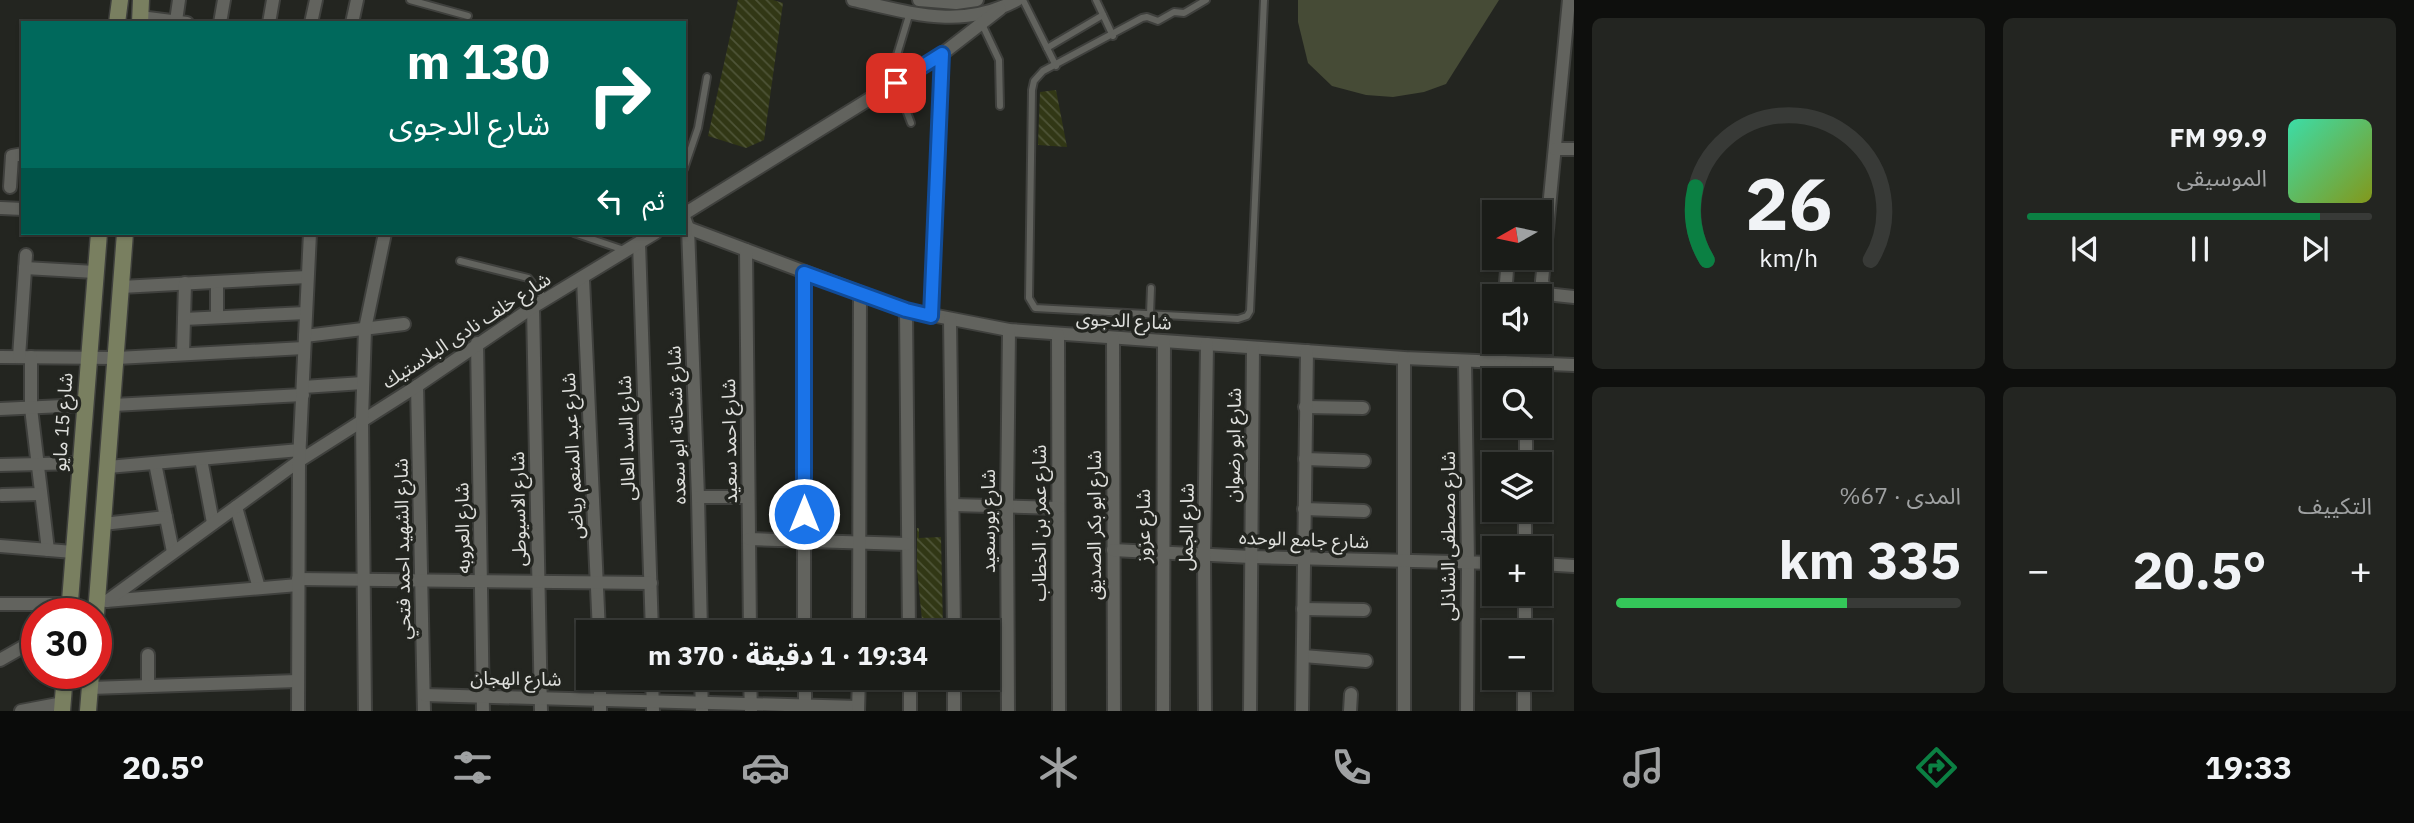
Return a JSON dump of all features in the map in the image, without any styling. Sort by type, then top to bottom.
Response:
[{"type":"main road","points":[[117,21],[120,0]]},
{"type":"main road","points":[[140,20],[141,0]]},
{"type":"main road","name":"شارع 15 مايو","points":[[70,598],[99,235]]},
{"type":"main road","points":[[100,598],[103,524],[125,235]]},
{"type":"main road","points":[[63,707],[64,689]]},
{"type":"main road","points":[[88,711],[90,689]]},
{"type":"street","points":[[179,0],[182,21]]},
{"type":"street","points":[[220,21],[224,0]]},
{"type":"street","points":[[269,21],[273,0]]},
{"type":"street","points":[[311,21],[316,0]]},
{"type":"street","points":[[352,21],[357,0]]},
{"type":"street","points":[[853,0],[955,18],[1000,9]]},
{"type":"street","points":[[919,0],[956,3],[977,0]]},
{"type":"street","points":[[686,219],[942,54],[1000,9],[1017,0]]},
{"type":"street","points":[[1569,0],[1542,281],[1543,290],[1550,296],[1574,297]]},
{"type":"street","points":[[140,20],[161,21]]},
{"type":"street","points":[[931,316],[942,54]]},
{"type":"street","points":[[1555,149],[1574,149]]},
{"type":"street","points":[[10,187],[12,156],[21,154]]},
{"type":"street","points":[[1,208],[21,209]]},
{"type":"street","name":"شارع الدجوى","points":[[686,220],[746,250],[860,295],[931,316],[1009,330],[1404,358],[1574,365]]},
{"type":"street","points":[[298,711],[300,456],[310,235]]},
{"type":"street","points":[[365,711],[362,419],[365,329],[385,235]]},
{"type":"street","name":"شارع خلف نادى البلاستيك","points":[[110,598],[236,507],[300,456],[417,386],[477,343],[652,235]]},
{"type":"street","name":"شارع شحاته ابو سعده","points":[[686,235],[701,620]]},
{"type":"street","name":"شارع السد العالى","points":[[639,243],[652,620]]},
{"type":"street","name":"شارع احمد سعيد","points":[[746,250],[750,620]]},
{"type":"street","points":[[48,550],[25,357],[26,262],[95,272]]},
{"type":"street","points":[[804,273],[804,620]]},
{"type":"street","points":[[121,287],[307,277]]},
{"type":"street","name":"شارع عبد المنعم رياض","points":[[583,279],[599,620]]},
{"type":"street","points":[[217,282],[217,317]]},
{"type":"street","points":[[183,354],[185,283]]},
{"type":"street","points":[[859,620],[860,295]]},
{"type":"street","name":"شارع الاسيوطى","points":[[533,307],[541,705]]},
{"type":"street","points":[[906,310],[909,620]]},
{"type":"street","points":[[184,319],[306,313]]},
{"type":"street","points":[[950,319],[954,620]]},
{"type":"street","points":[[0,357],[117,358],[183,354],[304,342],[404,324]]},
{"type":"street","name":"شارع بورسعيد","points":[[1008,711],[1009,330]]},
{"type":"street","name":"شارع عمر بن الخطاب","points":[[1058,335],[1059,711]]},
{"type":"street","name":"شارع ابو بكر الصديق","points":[[1113,339],[1114,711]]},
{"type":"street","name":"شارع عزوز","points":[[1163,711],[1164,342]]},
{"type":"street","name":"شارع العروبه","points":[[477,343],[483,711]]},
{"type":"street","name":"شارع الجمل","points":[[1205,711],[1207,344]]},
{"type":"street","name":"شارع ابو رضوان","points":[[1250,711],[1253,348]]},
{"type":"street","points":[[1302,711],[1307,351]]},
{"type":"street","points":[[1500,362],[1501,354]]},
{"type":"street","points":[[1404,358],[1404,711]]},
{"type":"street","name":"شارع مصطفى الشاذلى","points":[[1465,361],[1467,711]]},
{"type":"street","points":[[1527,363],[1527,368]]},
{"type":"street","points":[[113,405],[303,391],[363,383]]},
{"type":"street","name":"شارع الشهيد احمد فتحي","points":[[417,386],[424,711]]},
{"type":"street","points":[[0,409],[84,405]]},
{"type":"street","points":[[1305,407],[1363,408]]},
{"type":"street","points":[[108,467],[201,459],[300,456]]},
{"type":"street","points":[[201,459],[214,523]]},
{"type":"street","points":[[1305,459],[1364,461]]},
{"type":"street","points":[[0,465],[80,463]]},
{"type":"street","points":[[155,463],[173,552]]},
{"type":"street","points":[[2,495],[40,494]]},
{"type":"street","points":[[698,497],[748,497]]},
{"type":"street","points":[[953,505],[1058,508]]},
{"type":"street","points":[[236,507],[259,588]]},
{"type":"street","points":[[1304,509],[1364,511]]},
{"type":"street","points":[[103,524],[166,517]]},
{"type":"street","points":[[749,539],[907,544]]},
{"type":"street","points":[[0,546],[74,552]]},
{"type":"street","name":"شارع جامع الوحده","points":[[1113,550],[1303,559],[1482,563]]},
{"type":"street","points":[[1552,565],[1574,566]]},
{"type":"street","points":[[112,604],[298,582],[423,580],[651,583]]},
{"type":"street","points":[[0,604],[21,606]]},
{"type":"street","points":[[1303,609],[1364,610]]},
{"type":"street","points":[[0,660],[21,648]]},
{"type":"street","points":[[148,655],[148,685]]},
{"type":"street","points":[[1303,656],[1366,661]]},
{"type":"street","points":[[112,682],[148,685],[297,681]]},
{"type":"street","points":[[750,690],[751,708]]},
{"type":"street","points":[[805,690],[805,708]]},
{"type":"street","points":[[858,709],[859,690]]},
{"type":"street","points":[[909,690],[910,711]]},
{"type":"street","points":[[954,690],[954,711]]},
{"type":"street","points":[[1524,690],[1524,711]]},
{"type":"street","points":[[1350,711],[1351,694]]},
{"type":"street","name":"شارع الهجان","points":[[424,695],[483,697],[541,705],[858,709]]},
{"type":"street","points":[[21,711],[63,707]]},
{"type":"lane","points":[[410,0],[468,16]]},
{"type":"lane","points":[[1023,0],[1056,66]]},
{"type":"lane","points":[[1096,0],[1113,36]]},
{"type":"lane","points":[[1206,0],[1184,13],[1174,12],[1158,21],[1144,17],[1040,74],[1034,81],[1029,302],[1038,309],[1241,319],[1249,314],[1264,0]]},
{"type":"lane","points":[[897,55],[910,12]]},
{"type":"lane","points":[[1047,48],[1103,15]]},
{"type":"lane","points":[[982,23],[999,60],[1000,106]]},
{"type":"lane","points":[[686,163],[698,128],[707,77]]},
{"type":"lane","points":[[896,83],[911,123]]},
{"type":"lane","points":[[580,235],[625,250]]},
{"type":"lane","points":[[460,261],[528,278],[546,300]]},
{"type":"lane","points":[[1150,314],[1151,288]]},
{"type":"green space","points":[[1298,0],[1499,0],[1446,84],[1424,92],[1393,97],[1366,95],[1332,86],[1308,63],[1298,22]]},
{"type":"building","points":[[738,0],[773,0],[783,3],[764,140],[746,148],[708,136]]},
{"type":"building","points":[[1056,90],[1067,147],[1038,145],[1040,92]]},
{"type":"building","points":[[919,528],[919,538],[941,537],[943,620],[922,620],[917,570]]},
{"type":"route","points":[[804,514],[804,273],[860,295],[931,316],[942,54],[896,83]]}]
